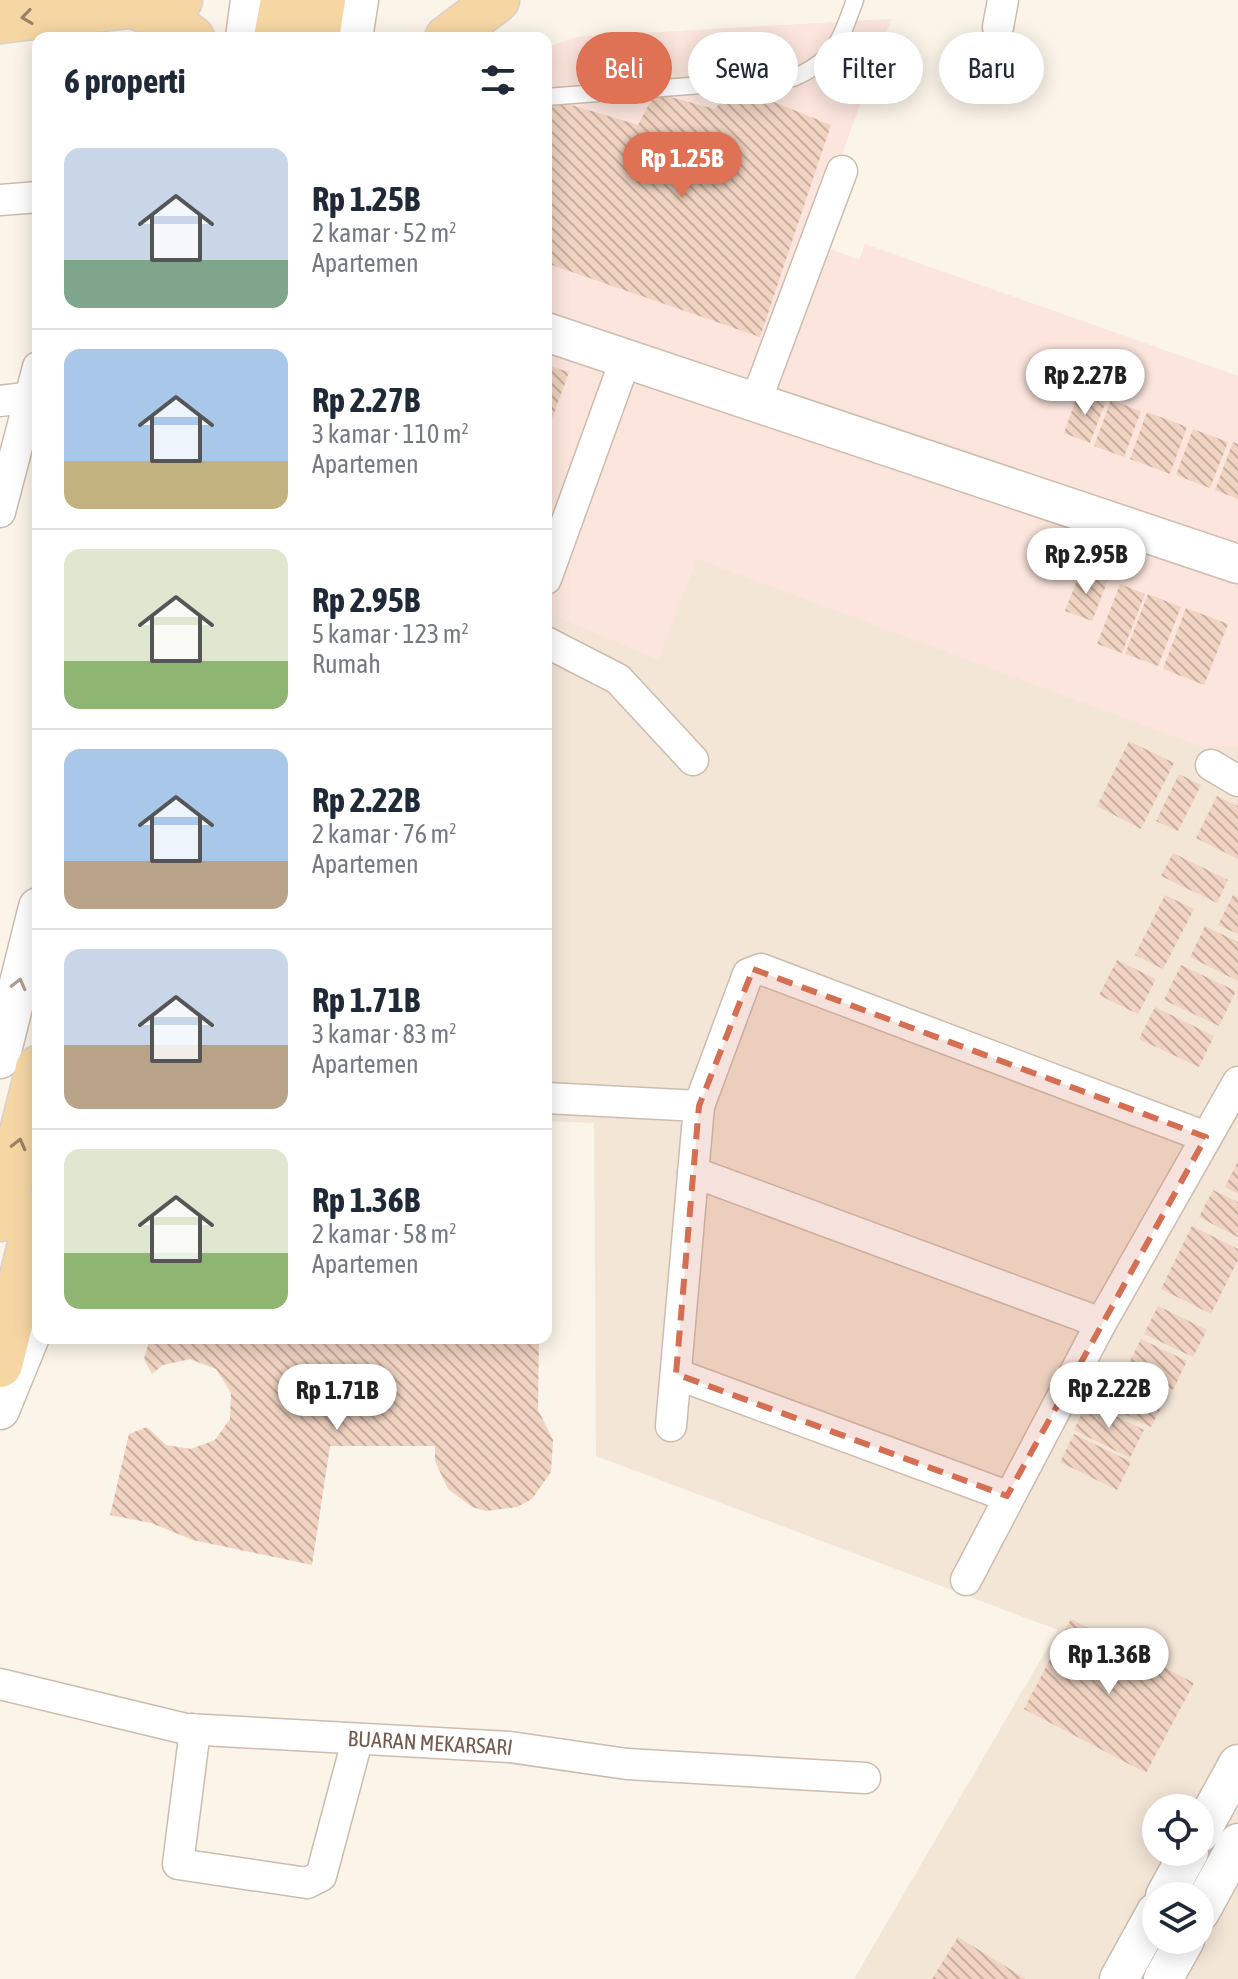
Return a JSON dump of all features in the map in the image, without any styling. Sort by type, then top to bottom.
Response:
[{"type":"main road","points":[[115,16],[180,0]]},
{"type":"main road","points":[[277,32],[283,0]]},
{"type":"main road","points":[[318,32],[323,0]]},
{"type":"main road","points":[[455,32],[497,0]]},
{"type":"main road","points":[[0,21],[115,16],[168,20],[184,32]]},
{"type":"main road","points":[[0,1219],[32,1092]]},
{"type":"main road","points":[[0,1365],[32,1236]]},
{"type":"street","points":[[246,32],[250,0]]},
{"type":"street","points":[[354,32],[359,0]]},
{"type":"street","points":[[756,401],[842,171]]},
{"type":"street","points":[[0,200],[32,197]]},
{"type":"street","points":[[552,334],[1238,564]]},
{"type":"street","points":[[552,562],[626,358]]},
{"type":"street","points":[[0,401],[32,397],[0,512]]},
{"type":"street","points":[[552,645],[618,679],[693,760]]},
{"type":"street","points":[[1211,765],[1238,781]]},
{"type":"street","points":[[0,1059],[32,931]]},
{"type":"street","points":[[671,1426],[699,1106],[748,974],[761,969],[1206,1137]]},
{"type":"street","points":[[966,1580],[1007,1496],[1101,1323],[1238,1082]]},
{"type":"street","points":[[552,1098],[699,1106]]},
{"type":"street","points":[[693,1172],[1101,1323]]},
{"type":"street","points":[[0,1410],[32,1332]]},
{"type":"street","points":[[676,1374],[1007,1496]]},
{"type":"street","name":"BUARAN MEKARSARI","points":[[0,1684],[192,1729],[357,1741],[510,1747],[627,1764],[865,1778]]},
{"type":"street","points":[[192,1729],[194,1738],[178,1864],[307,1883],[321,1876],[357,1741]]},
{"type":"street","points":[[1214,1808],[1238,1764]]},
{"type":"street","points":[[1214,1887],[1238,1843]]},
{"type":"street","points":[[1119,1979],[1142,1937]]},
{"type":"street","points":[[1163,1979],[1177,1954]]},
{"type":"lane","points":[[552,97],[793,78],[819,67],[836,49],[855,0]]},
{"type":"highlighted area","points":[[753,969],[1206,1137],[1007,1496],[676,1374],[699,1106]]},
{"type":"shaded area","points":[[891,19],[886,32],[814,32],[814,104],[860,104],[810,242],[1098,347],[1238,387],[1238,1979],[854,1979],[1058,1630],[596,1456],[594,1123],[552,1121],[552,46],[576,37],[576,104],[672,104],[672,32],[664,32]]},
{"type":"shaded area","points":[[891,19],[886,32],[814,32],[814,104],[860,104],[810,242],[859,260],[865,244],[1238,376],[1238,747],[1202,747],[697,559],[658,660],[552,615],[552,46],[576,37],[576,104],[672,104],[672,32],[664,32]]},
{"type":"building","points":[[672,98],[715,109],[719,104],[779,104],[831,125],[760,337],[552,265],[552,102],[558,101],[638,125],[649,104],[672,104]]},
{"type":"building","points":[[552,367],[569,372],[552,419]]},
{"type":"building","points":[[1079,391],[1106,401],[1090,443],[1064,433]]},
{"type":"building","points":[[1111,400],[1141,411],[1124,457],[1094,446]]},
{"type":"building","points":[[1147,412],[1187,427],[1170,474],[1130,459]]},
{"type":"building","points":[[1193,429],[1228,442],[1210,488],[1176,475]]},
{"type":"building","points":[[1233,442],[1238,444],[1238,499],[1215,490]]},
{"type":"building","points":[[1081,570],[1108,580],[1092,621],[1065,611]]},
{"type":"building","points":[[1120,584],[1145,594],[1122,653],[1097,644]]},
{"type":"building","points":[[1148,594],[1181,607],[1158,666],[1125,654]]},
{"type":"building","points":[[1186,608],[1228,624],[1204,685],[1163,669]]},
{"type":"building","points":[[1129,741],[1174,763],[1141,829],[1097,806]]},
{"type":"building","points":[[1179,774],[1201,785],[1178,831],[1156,821]]},
{"type":"building","points":[[1217,796],[1238,806],[1238,859],[1196,838]]},
{"type":"building","points":[[1173,853],[1228,880],[1217,903],[1161,876]]},
{"type":"building","points":[[1165,895],[1194,909],[1163,969],[1135,955]]},
{"type":"building","points":[[1233,895],[1238,898],[1238,934],[1218,925]]},
{"type":"building","points":[[1205,926],[1238,942],[1238,981],[1190,957]]},
{"type":"building","points":[[1117,960],[1156,979],[1138,1014],[1099,995]]},
{"type":"building","points":[[1181,965],[1236,991],[1219,1026],[1164,1000]]},
{"type":"building","points":[[1155,1007],[1214,1036],[1199,1067],[1139,1039]]},
{"type":"building","points":[[1238,1161],[1238,1194],[1225,1187]]},
{"type":"building","points":[[1213,1190],[1238,1202],[1238,1237],[1199,1217]]},
{"type":"building","points":[[1192,1226],[1238,1249],[1238,1260],[1211,1314],[1161,1289]]},
{"type":"building","points":[[1158,1306],[1207,1330],[1193,1357],[1144,1334]]},
{"type":"building","points":[[1141,1339],[1187,1361],[1173,1390],[1127,1367]]},
{"type":"building","points":[[148,1344],[539,1344],[538,1410],[553,1440],[551,1472],[532,1499],[517,1507],[486,1511],[472,1507],[448,1489],[435,1461],[435,1446],[330,1446],[312,1565],[193,1540],[151,1523],[110,1515],[129,1434],[147,1427],[166,1445],[191,1449],[215,1440],[230,1419],[231,1393],[216,1369],[190,1359],[163,1365],[152,1374],[144,1359]]},
{"type":"building","points":[[1109,1372],[1165,1400],[1151,1427],[1095,1400]]},
{"type":"building","points":[[1087,1402],[1144,1430],[1130,1458],[1074,1430]]},
{"type":"building","points":[[1074,1434],[1131,1462],[1117,1490],[1060,1462]]},
{"type":"building","points":[[1071,1619],[1194,1683],[1146,1773],[1024,1709]]},
{"type":"building","points":[[958,1937],[1026,1979],[932,1979]]}]
